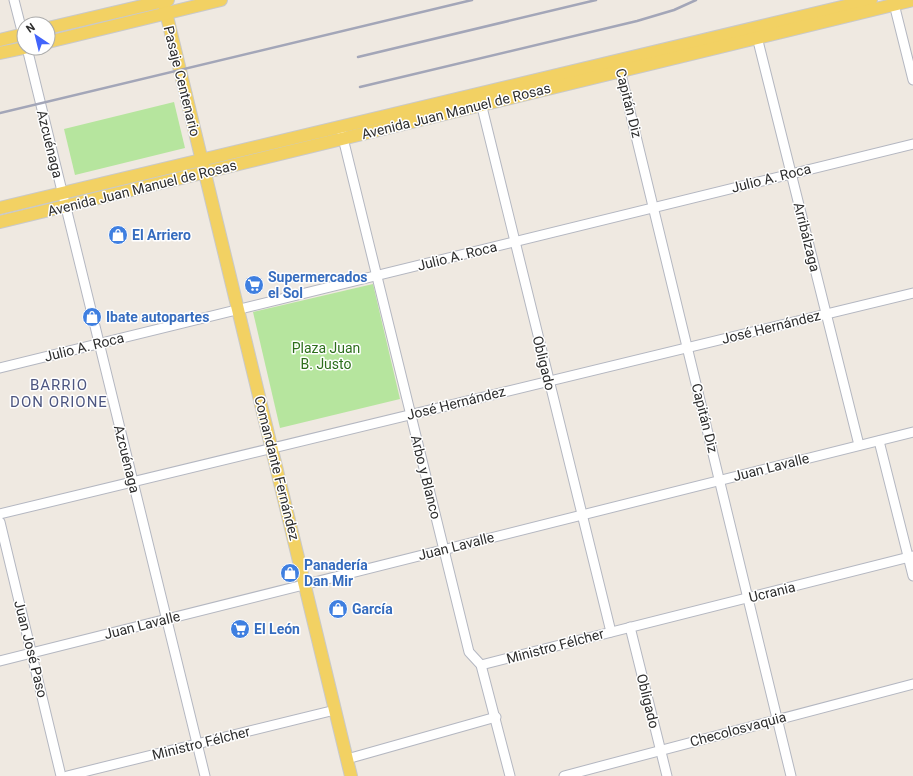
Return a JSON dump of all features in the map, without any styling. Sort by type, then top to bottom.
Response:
[{"type":"main road","points":[[56,26],[164,0]]},
{"type":"main road","name":"Pasaje Centenario","points":[[164,0],[201,160]]},
{"type":"main road","points":[[56,40],[221,0]]},
{"type":"main road","name":"Avenida Juan Manuel de Rosas","points":[[756,33],[871,0]]},
{"type":"main road","name":"Avenida Juan Manuel de Rosas","points":[[0,208],[340,127],[480,99],[756,33],[894,2],[913,0]]},
{"type":"main road","points":[[0,40],[16,37]]},
{"type":"main road","points":[[0,53],[16,50]]},
{"type":"main road","name":"Avenida Juan Manuel de Rosas","points":[[0,222],[343,139],[480,99]]},
{"type":"main road","name":"Comandante Fernández","points":[[201,160],[352,776]]},
{"type":"street","points":[[14,0],[18,16]]},
{"type":"street","points":[[894,2],[913,80]]},
{"type":"street","name":"Arribálzaga","points":[[756,33],[859,445]]},
{"type":"street","name":"Azcuénaga","points":[[27,56],[205,776]]},
{"type":"street","name":"Capitán Diz","points":[[619,66],[792,776]]},
{"type":"street","name":"Obligado","points":[[480,99],[611,632]]},
{"type":"street","name":"Arbo y Blanco","points":[[340,127],[469,652],[481,665],[496,717],[510,776]]},
{"type":"street","name":"Julio A. Roca","points":[[0,368],[913,144]]},
{"type":"street","name":"José Hernández","points":[[0,514],[913,293]]},
{"type":"street","name":"Juan Lavalle","points":[[0,661],[166,618],[913,432]]},
{"type":"street","points":[[879,441],[911,557],[913,576]]},
{"type":"street","name":"Juan José Paso","points":[[0,522],[61,776]]},
{"type":"street","name":"Ucrania","points":[[630,627],[911,557]]},
{"type":"street","name":"Obligado","points":[[630,627],[667,776]]},
{"type":"street","name":"Ministro Félcher","points":[[481,665],[630,627]]},
{"type":"street","name":"Checolosvaquia","points":[[564,776],[660,749],[913,684]]},
{"type":"street","name":"Ministro Félcher","points":[[67,776],[336,710]]},
{"type":"street","points":[[347,759],[496,717]]},
{"type":"green space","points":[[174,102],[185,148],[75,175],[64,129]]},
{"type":"green space","points":[[189,168],[190,172],[80,198],[79,194]]},
{"type":"green space","name":"Plaza Juan B. Justo","points":[[373,284],[400,399],[280,428],[253,312]]},
{"type":"railway","points":[[0,113],[472,0]]},
{"type":"railway","points":[[358,57],[596,0]]},
{"type":"railway","points":[[360,87],[637,21],[674,10],[696,0]]},
{"type":"place","name":"El Arriero","points":[[118,235]]},
{"type":"place","name":"Supermercados el Sol","points":[[254,285]]},
{"type":"place","name":"Ibate autopartes","points":[[92,317]]},
{"type":"place","name":"Panadería Dan Mir","points":[[290,573]]},
{"type":"place","name":"García","points":[[338,609]]},
{"type":"place","name":"El León","points":[[240,629]]},
{"type":"district","name":"BARRIO DON ORIONE","points":[[59,394]]}]
